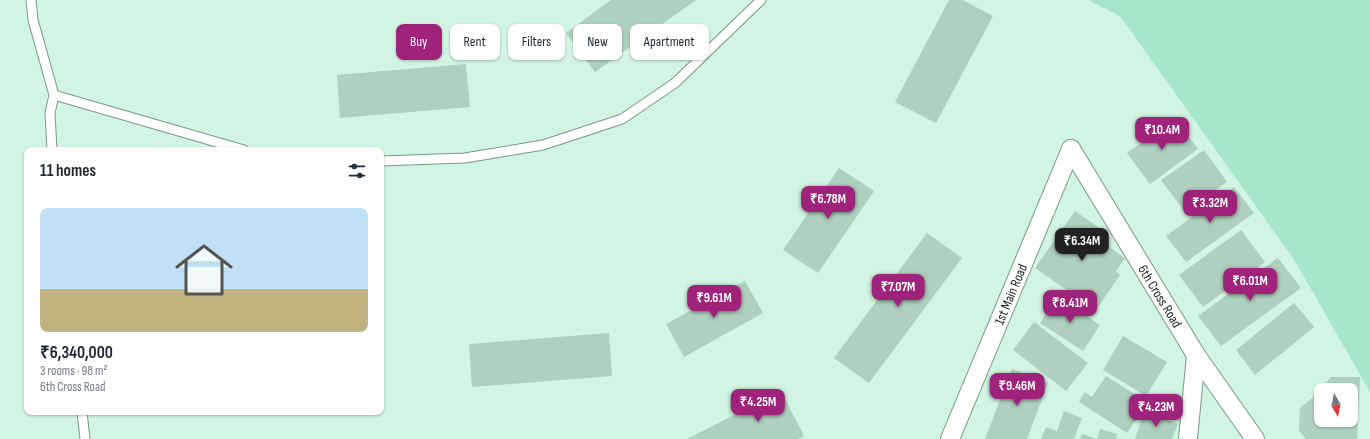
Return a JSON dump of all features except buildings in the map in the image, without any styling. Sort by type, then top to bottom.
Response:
[{"type":"street","name":"6th Cross Road","points":[[1071,149],[1196,355],[1254,439]]},
{"type":"street","name":"1st Main Road","points":[[950,439],[1071,149]]},
{"type":"street","points":[[1188,439],[1196,355]]},
{"type":"lane","points":[[31,0],[33,20],[54,95],[50,113],[52,147]]},
{"type":"lane","points":[[384,161],[465,158],[543,145],[622,119],[675,83],[761,0]]},
{"type":"lane","points":[[54,95],[234,147]]},
{"type":"lane","points":[[82,415],[85,439]]},
{"type":"green space","points":[[1088,0],[1370,0],[1370,392],[1295,261],[1120,16]]}]
